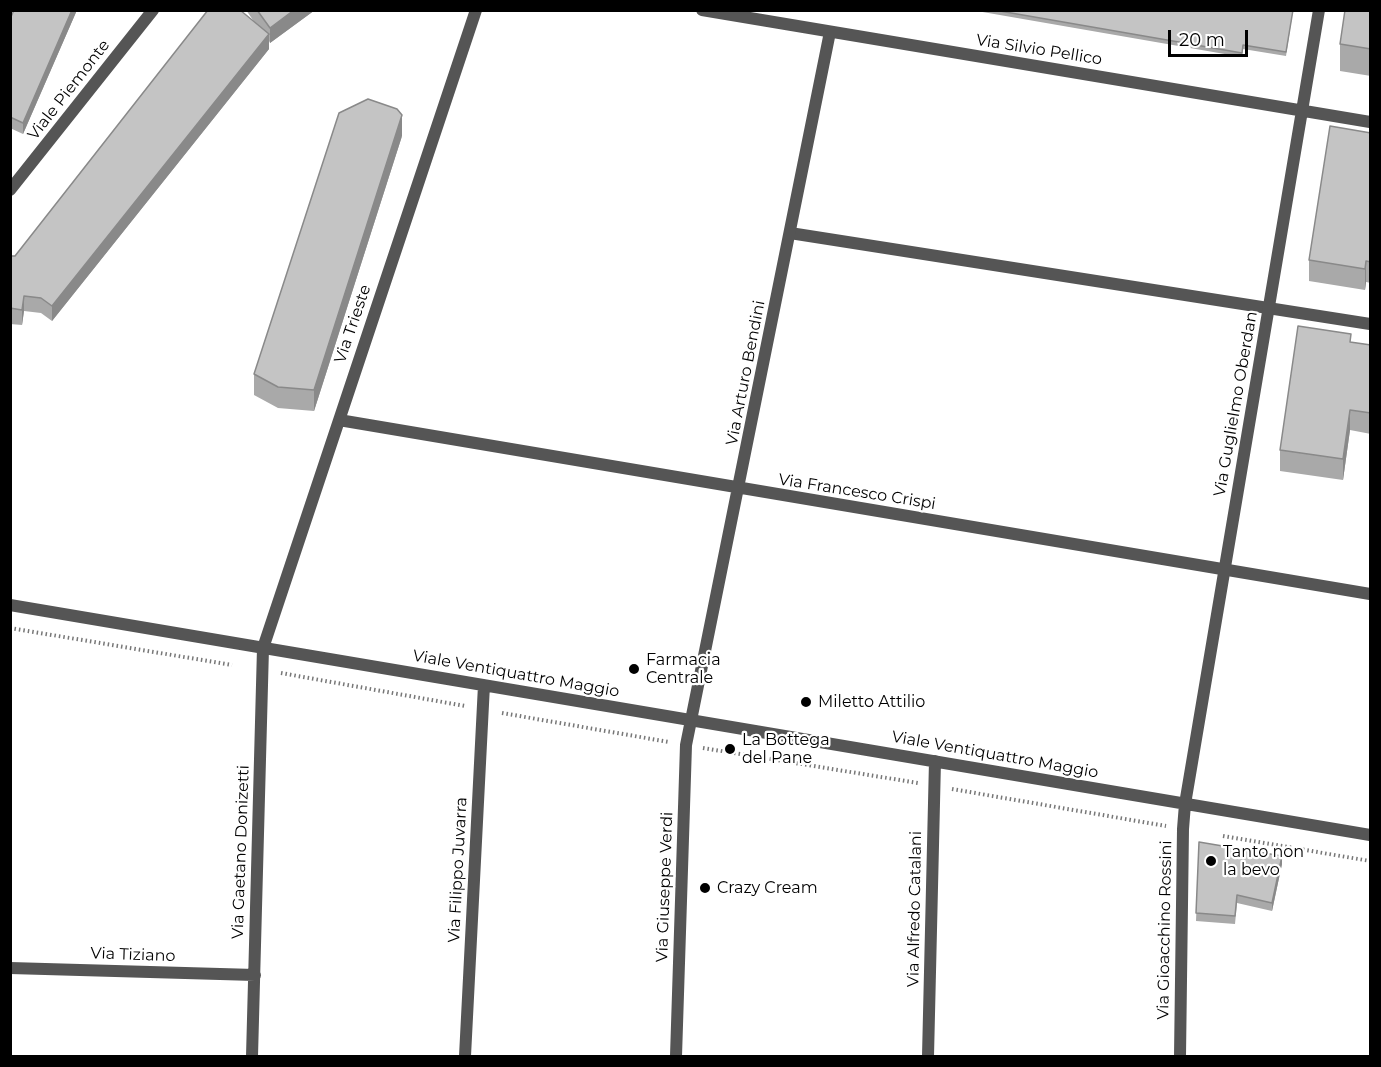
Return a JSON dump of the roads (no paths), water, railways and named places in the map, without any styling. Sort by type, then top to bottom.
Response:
[{"type":"street","name":"Viale Piemonte","points":[[10,190],[153,10]]},
{"type":"street","name":"Via Trieste","points":[[263,648],[476,10]]},
{"type":"street","name":"Via Silvio Pellico","points":[[702,10],[1371,122]]},
{"type":"street","name":"Via Guglielmo Oberdan","points":[[1185,804],[1319,10]]},
{"type":"street","name":"Via Arturo Bendini","points":[[690,720],[739,489],[830,32]]},
{"type":"street","points":[[790,232],[1371,324]]},
{"type":"street","name":"Via Francesco Crispi","points":[[339,420],[1371,594]]},
{"type":"street","name":"Viale Ventiquattro Maggio","points":[[10,605],[1371,835]]},
{"type":"street","name":"Via Gaetano Donizetti","points":[[252,1056],[263,648]]},
{"type":"street","name":"Via Filippo Juvarra","points":[[465,1056],[484,685]]},
{"type":"street","name":"Via Giuseppe Verdi","points":[[676,1056],[686,746],[690,720]]},
{"type":"street","name":"Via Alfredo Catalani","points":[[928,1056],[935,761]]},
{"type":"street","name":"Via Gioacchino Rossini","points":[[1180,1056],[1185,804]]},
{"type":"street","name":"Via Tiziano","points":[[10,968],[255,975]]},
{"type":"place","name":"Farmacia Centrale","points":[[634,669]]},
{"type":"place","name":"Miletto Attilio","points":[[806,702]]},
{"type":"place","name":"La Bottega del Pane","points":[[730,749]]},
{"type":"place","name":"Tanto non la bevo","points":[[1211,861]]},
{"type":"place","name":"Crazy Cream","points":[[705,888]]}]
